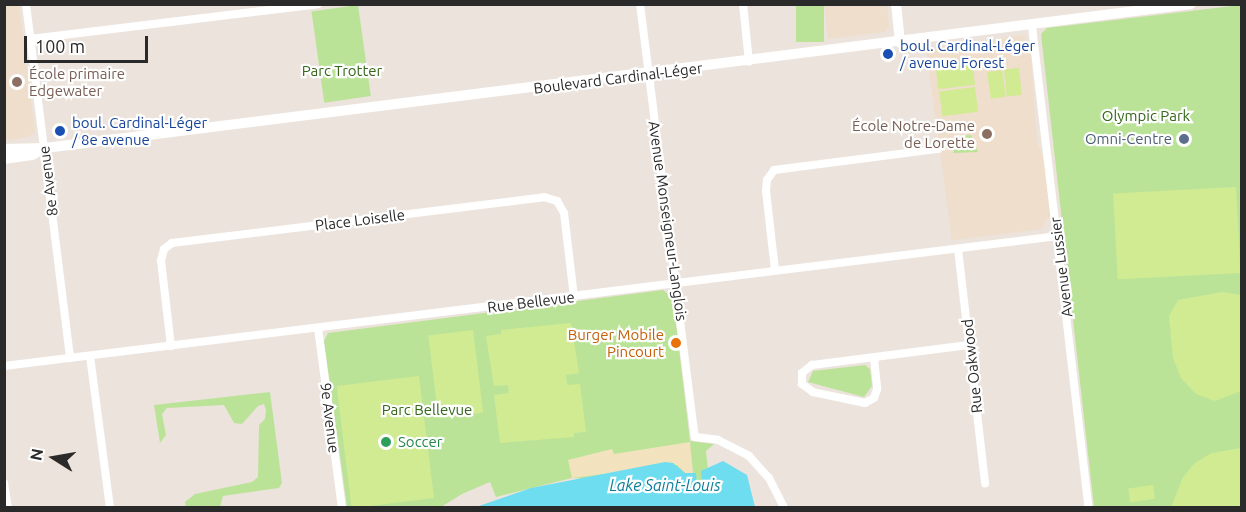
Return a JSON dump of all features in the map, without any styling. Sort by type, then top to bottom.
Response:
[{"type":"street","name":"8e Avenue","points":[[26,4],[70,358]]},
{"type":"street","points":[[30,39],[318,4]]},
{"type":"street","name":"Avenue Monseigneur-Langlois","points":[[640,4],[695,438],[718,440],[749,456],[769,478],[784,507]]},
{"type":"street","points":[[743,4],[749,62]]},
{"type":"street","points":[[896,4],[900,43]]},
{"type":"street","name":"Boulevard Cardinal-Léger","points":[[4,149],[45,148],[749,62],[1191,4]]},
{"type":"street","name":"Avenue Lussier","points":[[1032,26],[1089,507]]},
{"type":"street","name":"Boulevard Cardinal-Léger","points":[[4,159],[32,155],[45,148]]},
{"type":"street","points":[[775,270],[766,184],[774,170],[939,149]]},
{"type":"street","name":"Place Loiselle","points":[[171,346],[161,261],[164,249],[172,243],[544,197],[557,201],[564,213],[573,297]]},
{"type":"street","name":"Rue Bellevue","points":[[4,366],[1058,236]]},
{"type":"street","name":"Rue Oakwood","points":[[958,249],[985,483]]},
{"type":"street","name":"9e Avenue","points":[[318,328],[342,507]]},
{"type":"street","points":[[874,358],[877,388],[874,398],[865,403],[813,392],[802,384],[802,373],[812,365],[969,345]]},
{"type":"street","points":[[90,356],[110,507]]},
{"type":"street","points":[[4,483],[8,507]]},
{"type":"shaded area","name":"École primaire Edgewater","points":[[4,5],[19,5],[35,132],[29,137],[5,140]]},
{"type":"shaded area","points":[[824,5],[887,5],[889,26],[885,32],[828,39]]},
{"type":"shaded area","name":"École Notre-Dame de Lorette","points":[[1021,35],[1030,42],[1037,142],[1046,163],[1051,217],[1045,221],[1042,229],[952,240],[926,49]]},
{"type":"green space","name":"Parc Trotter","points":[[358,5],[371,96],[324,103],[311,12]]},
{"type":"green space","points":[[796,5],[824,5],[824,42],[796,42]]},
{"type":"green space","name":"Olympic Park","points":[[1241,5],[1241,507],[1094,507],[1041,34],[1047,28]]},
{"type":"green space","points":[[972,60],[975,85],[938,89],[935,65]]},
{"type":"green space","points":[[1019,68],[1022,95],[1007,96],[1004,70]]},
{"type":"green space","points":[[1002,70],[1006,97],[991,99],[987,72]]},
{"type":"green space","points":[[975,87],[978,112],[942,116],[939,91]]},
{"type":"green space","points":[[971,135],[978,152],[953,153],[958,136]]},
{"type":"green space","points":[[1236,187],[1241,273],[1118,279],[1113,193]]},
{"type":"green space","name":"Parc Bellevue","points":[[663,290],[673,298],[690,441],[714,444],[706,451],[708,470],[702,485],[572,478],[496,497],[490,482],[462,494],[441,507],[347,507],[324,341],[328,333]]},
{"type":"green space","points":[[1222,292],[1241,295],[1241,391],[1215,401],[1196,394],[1181,378],[1173,358],[1169,316],[1178,300]]},
{"type":"green space","points":[[571,323],[579,373],[566,375],[567,385],[580,384],[586,432],[574,433],[574,437],[500,443],[494,395],[509,393],[508,385],[494,386],[486,336],[501,334],[501,330]]},
{"type":"green space","points":[[473,330],[483,412],[438,418],[428,335]]},
{"type":"green space","points":[[865,365],[870,369],[872,386],[864,397],[808,382],[813,371]]},
{"type":"green space","name":"Soccer","points":[[419,376],[434,498],[352,508],[337,386]]},
{"type":"green space","points":[[270,392],[282,483],[279,488],[223,496],[220,507],[186,507],[185,502],[195,494],[252,482],[258,477],[259,425],[265,419],[266,410],[264,404],[258,406],[242,424],[234,423],[224,405],[167,408],[162,414],[166,435],[160,443],[154,405]]},
{"type":"green space","points":[[1241,448],[1241,507],[1171,507],[1183,477],[1195,463],[1212,453]]},
{"type":"green space","points":[[1153,485],[1155,499],[1130,502],[1128,488]]},
{"type":"sand","points":[[690,442],[693,473],[685,473],[677,465],[572,478],[568,460],[612,449],[614,454]]},
{"type":"water","name":"Lake Saint-Louis","points":[[723,461],[747,475],[755,507],[476,507],[531,488],[665,462],[673,463],[685,473],[696,473],[697,485],[702,485],[701,471]]},
{"type":"place","name":"boul. Cardinal-Léger / avenue Forest","points":[[888,54]]},
{"type":"place","name":"École primaire Edgewater","points":[[17,82]]},
{"type":"place","name":"boul. Cardinal-Léger / 8e avenue","points":[[60,131]]},
{"type":"place","name":"École Notre-Dame de Lorette","points":[[987,134]]},
{"type":"place","name":"Omni-Centre","points":[[1184,139]]},
{"type":"place","name":"Burger Mobile Pincourt","points":[[676,343]]},
{"type":"place","name":"Soccer","points":[[386,442]]}]
